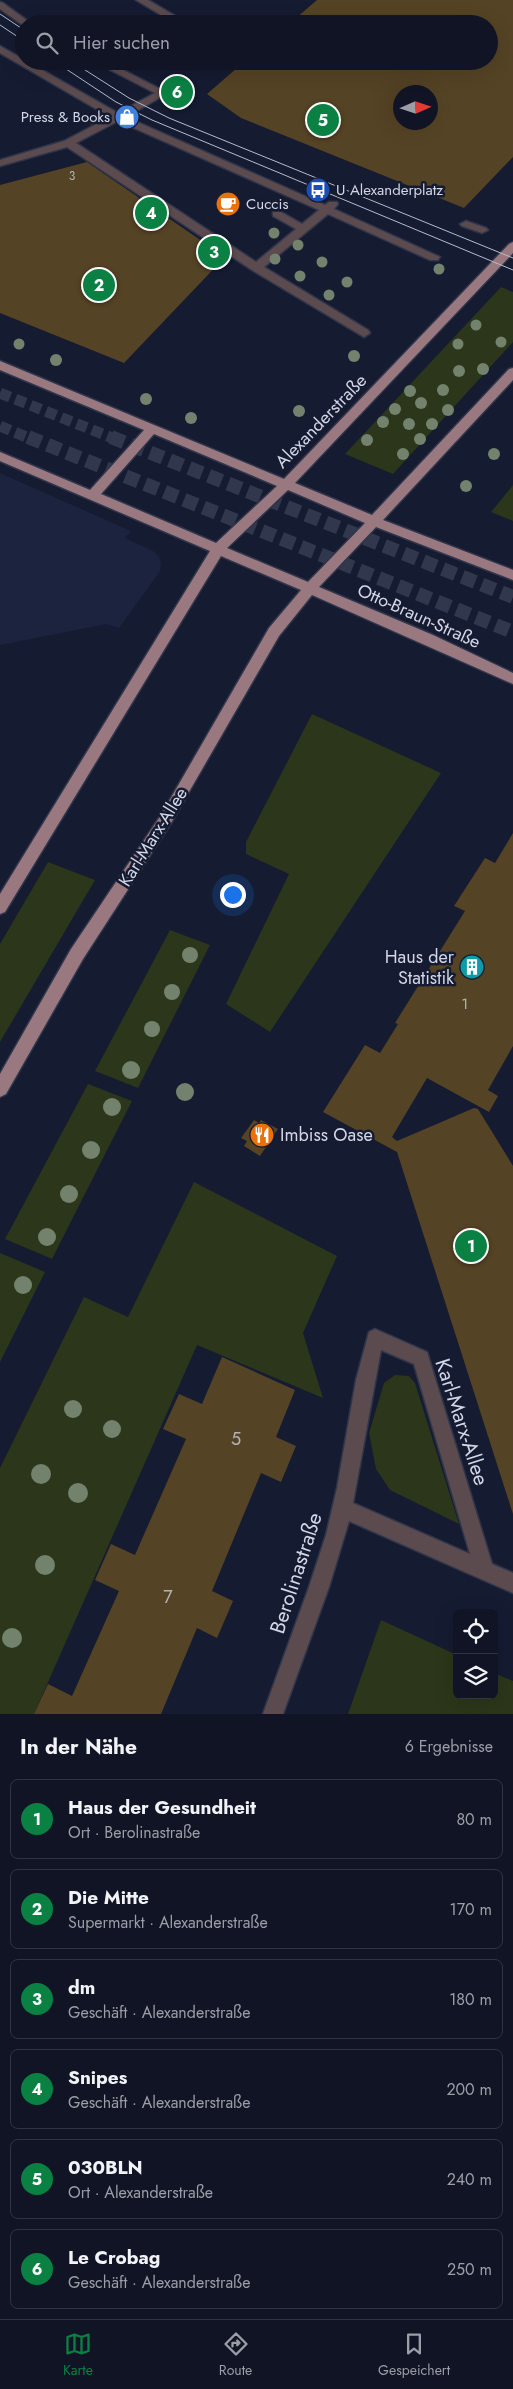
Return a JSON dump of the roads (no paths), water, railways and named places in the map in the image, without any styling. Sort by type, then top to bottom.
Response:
[{"type":"main road","name":"Alexanderstraße","points":[[0,365],[152,430],[287,484],[513,246]]},
{"type":"main road","points":[[0,456],[310,589],[513,372]]},
{"type":"main road","points":[[92,496],[152,430]]},
{"type":"main road","points":[[0,907],[218,549],[287,484],[373,521],[513,575]]},
{"type":"main road","name":"Otto-Braun-Straße","points":[[310,589],[428,639],[513,679]]},
{"type":"main road","name":"Karl-Marx-Allee","points":[[0,1089],[77,954],[166,819],[265,646],[290,611],[310,589]]},
{"type":"street","points":[[141,0],[168,15]]},
{"type":"street","points":[[0,5],[15,16]]},
{"type":"street","points":[[0,49],[15,58]]},
{"type":"street","points":[[36,70],[118,117],[330,207],[434,257]]},
{"type":"street","points":[[0,163],[68,143],[163,93],[116,70]]},
{"type":"street","points":[[68,143],[256,267],[364,333]]},
{"type":"street","points":[[256,267],[330,207]]},
{"type":"street","points":[[278,214],[304,229]]},
{"type":"street","points":[[466,224],[482,230]]},
{"type":"street","name":"Karl-Marx-Allee","points":[[342,1508],[366,1371],[375,1338],[421,1358],[484,1569]]},
{"type":"street","name":"Berolinastraße","points":[[273,1714],[321,1582],[342,1508],[513,1583]]},
{"type":"tunnel","points":[[0,393],[115,439]]},
{"type":"tunnel","points":[[0,426],[31,439]]},
{"type":"tunnel","points":[[28,437],[513,632]]},
{"type":"tunnel","points":[[111,437],[513,597]]},
{"type":"tram line","points":[[0,14],[15,24]]},
{"type":"tram line","points":[[0,25],[15,35]]},
{"type":"tram line","points":[[68,70],[116,102],[152,120],[513,270]]},
{"type":"tram line","points":[[85,70],[129,98],[169,118],[513,258]]},
{"type":"place","name":"Le Crobag","points":[[177,92]]},
{"type":"place","name":"Press & Books","points":[[127,117]]},
{"type":"place","name":"030BLN","points":[[323,120]]},
{"type":"place","name":"U Alexanderplatz","points":[[318,190]]},
{"type":"place","name":"Cuccis","points":[[228,204]]},
{"type":"place","name":"Snipes","points":[[151,213]]},
{"type":"place","name":"dm","points":[[214,252]]},
{"type":"place","name":"Die Mitte","points":[[99,285]]},
{"type":"place","name":"Haus der Statistik","points":[[472,967]]},
{"type":"place","name":"Imbiss Oase","points":[[262,1135]]},
{"type":"place","name":"Haus der Gesundheit","points":[[471,1246]]}]
